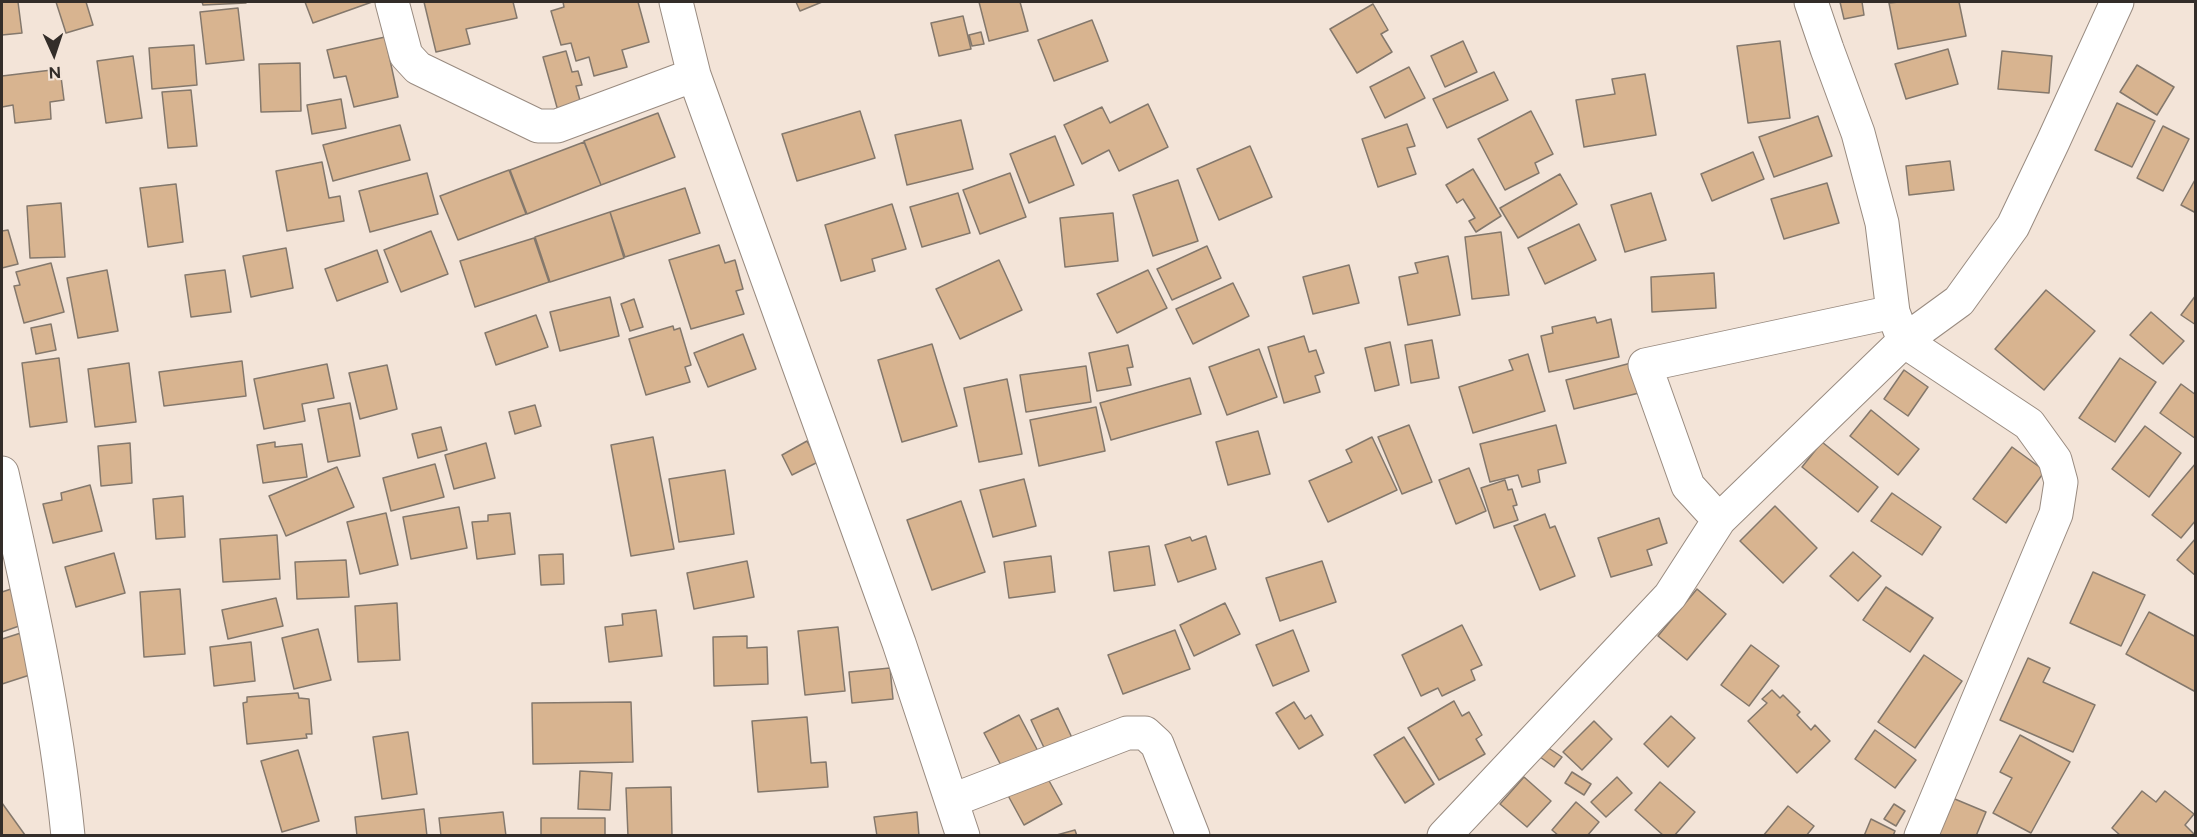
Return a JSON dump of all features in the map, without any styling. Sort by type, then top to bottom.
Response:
[{"type":"street","points":[[392,2],[406,56],[418,68],[538,126],[557,126],[694,75]]},
{"type":"street","points":[[676,2],[694,75],[899,643],[953,800],[963,836]]},
{"type":"street","points":[[1811,2],[1858,133],[1882,223],[1898,327],[2029,424],[2055,460],[2061,482],[2056,514],[1921,836]]},
{"type":"street","points":[[1719,520],[1688,486],[1646,365],[1898,327],[1959,301],[2013,226],[2117,2]]},
{"type":"street","points":[[1444,836],[1670,596],[1719,520],[1898,327]]},
{"type":"street","points":[[2,473],[32,606],[48,691],[61,765],[68,836]]},
{"type":"street","points":[[953,800],[1127,733],[1145,733],[1157,744],[1193,836]]},
{"type":"building","points":[[2,2],[18,2],[22,33],[2,35]]},
{"type":"building","points":[[56,2],[86,2],[93,25],[66,33]]},
{"type":"building","points":[[202,2],[246,2],[246,3],[203,5]]},
{"type":"building","points":[[305,2],[372,2],[313,23]]},
{"type":"building","points":[[424,2],[513,2],[517,18],[466,29],[470,44],[436,52]]},
{"type":"building","points":[[563,2],[638,2],[649,42],[622,50],[627,67],[594,76],[589,57],[576,61],[571,43],[561,45],[551,11],[564,7]]},
{"type":"building","points":[[796,2],[822,2],[800,11]]},
{"type":"building","points":[[979,2],[1020,2],[1028,31],[989,41]]},
{"type":"building","points":[[1840,2],[1862,2],[1864,15],[1844,19]]},
{"type":"building","points":[[1959,2],[1966,36],[1898,49],[1889,3]]},
{"type":"building","points":[[1373,4],[1388,30],[1381,34],[1392,52],[1357,73],[1330,29]]},
{"type":"building","points":[[238,8],[244,60],[206,64],[200,12]]},
{"type":"building","points":[[963,16],[971,49],[939,56],[931,23]]},
{"type":"building","points":[[1092,20],[1108,61],[1054,81],[1038,40]]},
{"type":"building","points":[[981,32],[984,44],[972,46],[969,35]]},
{"type":"building","points":[[385,37],[398,97],[354,107],[346,76],[334,78],[327,50]]},
{"type":"building","points":[[1463,41],[1477,72],[1445,87],[1431,56]]},
{"type":"building","points":[[1780,41],[1790,118],[1748,123],[1737,46]]},
{"type":"building","points":[[194,45],[197,85],[152,89],[149,48]]},
{"type":"building","points":[[1948,49],[1958,84],[1906,99],[1895,64]]},
{"type":"building","points":[[566,51],[572,72],[578,71],[582,85],[576,86],[581,104],[558,111],[543,57]]},
{"type":"building","points":[[2002,51],[2052,56],[2049,93],[1998,89]]},
{"type":"building","points":[[133,56],[142,118],[106,123],[97,61]]},
{"type":"building","points":[[300,63],[301,111],[261,112],[259,64]]},
{"type":"building","points":[[2137,65],[2174,87],[2157,115],[2120,92]]},
{"type":"building","points":[[1409,67],[1425,98],[1385,118],[1370,87]]},
{"type":"building","points":[[60,69],[64,100],[50,102],[51,119],[15,123],[13,105],[2,107],[2,76]]},
{"type":"building","points":[[1494,72],[1508,100],[1447,128],[1433,99]]},
{"type":"building","points":[[1645,74],[1656,135],[1584,147],[1576,100],[1615,94],[1612,79]]},
{"type":"building","points":[[191,90],[197,146],[168,148],[162,92]]},
{"type":"building","points":[[341,99],[346,128],[312,134],[307,105]]},
{"type":"building","points":[[2117,103],[2155,121],[2132,167],[2095,150]]},
{"type":"building","points":[[1148,104],[1168,147],[1119,171],[1109,150],[1082,164],[1064,125],[1102,107],[1110,123]]},
{"type":"building","points":[[860,111],[875,158],[797,181],[782,134]]},
{"type":"building","points":[[1531,111],[1553,154],[1535,163],[1539,173],[1505,190],[1478,139]]},
{"type":"building","points":[[658,113],[675,157],[601,185],[584,141]]},
{"type":"building","points":[[1818,116],[1832,156],[1774,177],[1759,137]]},
{"type":"building","points":[[961,120],[973,169],[907,185],[895,135]]},
{"type":"building","points":[[1407,124],[1415,146],[1407,148],[1416,174],[1378,187],[1362,139]]},
{"type":"building","points":[[400,125],[410,160],[333,181],[323,145]]},
{"type":"building","points":[[2163,126],[2189,139],[2163,191],[2137,178]]},
{"type":"building","points":[[1055,136],[1074,185],[1029,203],[1010,154]]},
{"type":"building","points":[[584,142],[601,185],[527,214],[510,170]]},
{"type":"building","points":[[1250,146],[1272,197],[1219,220],[1197,169]]},
{"type":"building","points":[[1753,152],[1764,179],[1712,201],[1701,174]]},
{"type":"building","points":[[1950,161],[1954,190],[1909,195],[1906,166]]},
{"type":"building","points":[[322,162],[329,198],[340,196],[344,221],[287,231],[276,171]]},
{"type":"building","points":[[1473,169],[1501,216],[1476,232],[1469,221],[1475,218],[1463,199],[1457,203],[1446,185]]},
{"type":"building","points":[[509,170],[526,214],[458,240],[440,196]]},
{"type":"building","points":[[427,173],[438,214],[370,232],[359,191]]},
{"type":"building","points":[[1010,173],[1026,217],[980,234],[963,190]]},
{"type":"building","points":[[1560,174],[1577,204],[1518,238],[1500,208]]},
{"type":"building","points":[[2196,178],[2196,213],[2181,205]]},
{"type":"building","points":[[1178,180],[1198,241],[1153,256],[1133,195]]},
{"type":"building","points":[[1827,183],[1839,223],[1784,239],[1771,199]]},
{"type":"building","points":[[176,184],[183,242],[148,247],[140,188]]},
{"type":"building","points":[[685,188],[700,233],[625,257],[610,212]]},
{"type":"building","points":[[958,193],[970,233],[922,247],[910,207]]},
{"type":"building","points":[[1651,193],[1666,240],[1625,252],[1611,205]]},
{"type":"building","points":[[61,203],[65,257],[30,258],[27,206]]},
{"type":"building","points":[[892,204],[906,249],[872,259],[875,271],[841,281],[825,225]]},
{"type":"building","points":[[610,212],[624,258],[550,282],[535,237]]},
{"type":"building","points":[[1113,213],[1118,261],[1065,267],[1060,218]]},
{"type":"building","points":[[1579,224],[1596,260],[1545,284],[1528,248]]},
{"type":"building","points":[[8,230],[18,264],[2,268],[2,231]]},
{"type":"building","points":[[431,231],[448,274],[401,292],[384,250]]},
{"type":"building","points":[[1501,232],[1509,295],[1472,299],[1465,237]]},
{"type":"building","points":[[534,238],[549,282],[475,307],[460,261]]},
{"type":"building","points":[[719,245],[725,263],[735,260],[743,289],[736,291],[744,314],[691,329],[669,260]]},
{"type":"building","points":[[1207,246],[1221,278],[1172,300],[1157,269]]},
{"type":"building","points":[[286,248],[293,288],[251,297],[243,256]]},
{"type":"building","points":[[377,250],[388,282],[337,301],[325,269]]},
{"type":"building","points":[[1448,256],[1460,315],[1408,325],[1399,277],[1418,273],[1415,263]]},
{"type":"building","points":[[999,260],[1022,310],[960,339],[936,289]]},
{"type":"building","points":[[51,263],[64,312],[24,323],[14,286],[20,285],[16,272]]},
{"type":"building","points":[[1349,265],[1359,303],[1313,314],[1303,277]]},
{"type":"building","points":[[107,270],[118,331],[78,338],[67,278]]},
{"type":"building","points":[[225,270],[231,312],[191,317],[185,275]]},
{"type":"building","points":[[1148,270],[1167,308],[1117,333],[1097,294]]},
{"type":"building","points":[[1714,273],[1716,308],[1652,312],[1651,277]]},
{"type":"building","points":[[1233,283],[1249,316],[1193,344],[1176,309]]},
{"type":"building","points":[[2046,290],[2095,331],[2044,390],[1995,349]]},
{"type":"building","points":[[2196,295],[2196,325],[2181,315]]},
{"type":"building","points":[[610,297],[619,336],[560,351],[550,312]]},
{"type":"building","points":[[634,299],[643,327],[630,331],[621,304]]},
{"type":"building","points":[[2151,312],[2184,341],[2163,364],[2130,335]]},
{"type":"building","points":[[536,315],[548,347],[496,365],[485,333]]},
{"type":"building","points":[[1595,317],[1597,323],[1611,319],[1619,357],[1549,372],[1541,336],[1553,333],[1552,327]]},
{"type":"building","points":[[51,324],[56,350],[36,354],[31,328]]},
{"type":"building","points":[[673,326],[674,330],[680,328],[691,365],[685,367],[690,382],[646,395],[629,339]]},
{"type":"building","points":[[743,334],[756,369],[708,387],[694,353]]},
{"type":"building","points":[[1304,336],[1309,352],[1316,350],[1324,373],[1315,376],[1320,392],[1284,403],[1268,347]]},
{"type":"building","points":[[1432,340],[1439,378],[1411,383],[1405,345]]},
{"type":"building","points":[[1390,342],[1399,385],[1375,391],[1365,348]]},
{"type":"building","points":[[932,344],[957,426],[902,442],[878,360]]},
{"type":"building","points":[[1128,345],[1133,367],[1127,368],[1131,385],[1097,391],[1089,353]]},
{"type":"building","points":[[1259,349],[1277,397],[1227,415],[1209,367]]},
{"type":"building","points":[[1528,354],[1545,411],[1473,433],[1459,387],[1513,370],[1509,360]]},
{"type":"building","points":[[59,358],[67,422],[30,427],[22,363]]},
{"type":"building","points":[[2120,358],[2156,382],[2115,442],[2079,418]]},
{"type":"building","points":[[242,361],[246,396],[164,406],[159,372]]},
{"type":"building","points":[[129,363],[136,422],[95,427],[88,369]]},
{"type":"building","points":[[1631,363],[1639,393],[1574,409],[1566,380]]},
{"type":"building","points":[[327,364],[334,398],[302,404],[305,421],[264,429],[254,379]]},
{"type":"building","points":[[387,365],[397,409],[360,419],[349,373]]},
{"type":"building","points":[[1086,366],[1091,402],[1026,412],[1020,375]]},
{"type":"building","points":[[1904,370],[1928,387],[1908,416],[1884,399]]},
{"type":"building","points":[[1190,378],[1201,414],[1111,440],[1100,403]]},
{"type":"building","points":[[1007,379],[1022,454],[979,462],[964,388]]},
{"type":"building","points":[[2181,384],[2196,395],[2196,439],[2160,413]]},
{"type":"building","points":[[350,403],[360,456],[328,462],[318,409]]},
{"type":"building","points":[[535,405],[541,426],[515,434],[509,412]]},
{"type":"building","points":[[1096,407],[1105,451],[1039,466],[1030,420]]},
{"type":"building","points":[[1871,410],[1919,449],[1898,475],[1850,436]]},
{"type":"building","points":[[1409,425],[1432,482],[1402,494],[1378,437]]},
{"type":"building","points":[[1556,425],[1566,463],[1538,470],[1540,482],[1522,487],[1518,475],[1490,482],[1480,444]]},
{"type":"building","points":[[2145,426],[2181,453],[2149,497],[2112,469]]},
{"type":"building","points":[[441,427],[447,450],[418,458],[412,434]]},
{"type":"building","points":[[1258,431],[1270,474],[1228,485],[1216,442]]},
{"type":"building","points":[[653,437],[674,549],[631,556],[611,445]]},
{"type":"building","points":[[1372,437],[1397,490],[1328,522],[1309,481],[1352,462],[1346,450]]},
{"type":"building","points":[[807,441],[818,462],[792,475],[782,455]]},
{"type":"building","points":[[275,442],[275,447],[302,444],[307,477],[263,483],[257,445]]},
{"type":"building","points":[[1822,442],[1878,487],[1858,512],[1802,467]]},
{"type":"building","points":[[130,443],[132,483],[101,486],[98,446]]},
{"type":"building","points":[[486,443],[495,478],[454,489],[445,455]]},
{"type":"building","points":[[2012,447],[2045,471],[2006,523],[1973,499]]},
{"type":"building","points":[[2196,463],[2196,520],[2181,538],[2152,515]]},
{"type":"building","points":[[435,464],[444,497],[391,511],[383,478]]},
{"type":"building","points":[[337,467],[354,507],[286,536],[269,496]]},
{"type":"building","points":[[1469,468],[1486,511],[1456,524],[1439,480]]},
{"type":"building","points":[[725,470],[734,534],[679,542],[669,479]]},
{"type":"building","points":[[1024,479],[1036,526],[993,537],[980,490]]},
{"type":"building","points":[[1505,480],[1508,490],[1512,489],[1517,505],[1513,506],[1518,520],[1494,528],[1481,488]]},
{"type":"building","points":[[90,485],[102,531],[53,543],[43,504],[62,500],[61,493]]},
{"type":"building","points":[[1892,493],[1941,527],[1922,555],[1871,521]]},
{"type":"building","points":[[183,496],[185,537],[156,539],[153,499]]},
{"type":"building","points":[[961,501],[985,572],[932,590],[907,520]]},
{"type":"building","points":[[1775,506],[1817,548],[1783,583],[1740,541]]},
{"type":"building","points":[[459,507],[467,548],[411,559],[403,517]]},
{"type":"building","points":[[386,513],[398,565],[360,574],[347,522]]},
{"type":"building","points":[[510,513],[515,554],[477,559],[472,522],[488,521],[488,515]]},
{"type":"building","points":[[1545,514],[1550,528],[1555,526],[1575,576],[1540,590],[1514,526]]},
{"type":"building","points":[[1659,518],[1667,543],[1647,550],[1652,565],[1611,577],[1598,538]]},
{"type":"building","points":[[277,535],[280,579],[223,582],[220,539]]},
{"type":"building","points":[[1206,536],[1216,569],[1178,582],[1165,545],[1190,537],[1192,541]]},
{"type":"building","points":[[2196,538],[2196,576],[2177,560]]},
{"type":"building","points":[[1149,546],[1155,585],[1114,591],[1109,552]]},
{"type":"building","points":[[1853,552],[1881,576],[1858,601],[1830,576]]},
{"type":"building","points":[[114,553],[125,593],[76,607],[65,567]]},
{"type":"building","points":[[563,554],[564,584],[541,585],[539,555]]},
{"type":"building","points":[[1051,556],[1055,592],[1009,598],[1004,562]]},
{"type":"building","points":[[346,560],[349,597],[297,599],[295,562]]},
{"type":"building","points":[[747,561],[754,597],[694,609],[687,573]]},
{"type":"building","points":[[1322,561],[1336,602],[1280,621],[1266,578]]},
{"type":"building","points":[[2093,572],[2145,595],[2121,646],[2070,623]]},
{"type":"building","points":[[1886,587],[1933,618],[1910,652],[1863,620]]},
{"type":"building","points":[[11,589],[22,625],[2,632],[2,592]]},
{"type":"building","points":[[180,589],[185,654],[144,657],[140,592]]},
{"type":"building","points":[[1697,589],[1726,614],[1687,660],[1658,636]]},
{"type":"building","points":[[276,598],[283,626],[228,639],[222,610]]},
{"type":"building","points":[[397,603],[400,660],[358,662],[355,606]]},
{"type":"building","points":[[1225,603],[1240,634],[1194,656],[1180,625]]},
{"type":"building","points":[[656,610],[662,656],[609,662],[605,627],[623,625],[622,614]]},
{"type":"building","points":[[2149,612],[2196,637],[2196,687],[2194,691],[2126,654]]},
{"type":"building","points":[[1462,625],[1482,665],[1471,670],[1475,680],[1442,696],[1438,688],[1421,696],[1402,655]]},
{"type":"building","points":[[838,627],[845,691],[805,695],[798,631]]},
{"type":"building","points":[[318,629],[331,680],[294,689],[282,638]]},
{"type":"building","points":[[1175,630],[1190,669],[1123,694],[1108,655]]},
{"type":"building","points":[[1293,630],[1309,671],[1273,686],[1256,645]]},
{"type":"building","points":[[27,631],[39,672],[2,684],[2,639]]},
{"type":"building","points":[[747,636],[747,648],[767,647],[768,684],[714,686],[713,637]]},
{"type":"building","points":[[251,642],[255,681],[214,686],[210,647]]},
{"type":"building","points":[[1751,645],[1779,666],[1749,706],[1721,685]]},
{"type":"building","points":[[1924,655],[1962,681],[1915,748],[1878,722]]},
{"type":"building","points":[[2028,658],[2050,668],[2043,682],[2095,705],[2073,752],[2000,720]]},
{"type":"building","points":[[890,668],[893,699],[852,703],[849,672]]},
{"type":"building","points":[[1772,690],[1780,698],[1783,695],[1800,712],[1797,715],[1811,730],[1815,725],[1830,741],[1797,773],[1748,721],[1767,703],[1762,699]]},
{"type":"building","points":[[298,693],[299,698],[309,699],[312,734],[306,734],[307,738],[247,744],[243,703],[247,702],[247,697]]},
{"type":"building","points":[[1454,701],[1462,716],[1469,712],[1482,735],[1476,739],[1485,754],[1439,780],[1408,728]]},
{"type":"building","points":[[631,702],[633,762],[533,764],[532,703]]},
{"type":"building","points":[[1294,702],[1305,719],[1311,715],[1323,735],[1299,749],[1276,713]]},
{"type":"building","points":[[1058,708],[1074,742],[1047,754],[1031,720]]},
{"type":"building","points":[[1019,715],[1040,755],[1005,773],[984,733]]},
{"type":"building","points":[[1671,716],[1695,738],[1668,767],[1644,744]]},
{"type":"building","points":[[807,717],[811,763],[826,762],[828,787],[758,792],[752,721]]},
{"type":"building","points":[[1594,721],[1612,739],[1582,770],[1563,752]]},
{"type":"building","points":[[1875,730],[1916,760],[1895,788],[1855,759]]},
{"type":"building","points":[[408,732],[417,794],[382,799],[373,737]]},
{"type":"building","points":[[2020,735],[2070,762],[2031,833],[1993,813],[2012,778],[2000,772]]},
{"type":"building","points":[[1404,737],[1434,784],[1405,803],[1374,755]]},
{"type":"building","points":[[1547,747],[1562,757],[1554,767],[1540,757]]},
{"type":"building","points":[[298,750],[319,821],[282,832],[261,761]]},
{"type":"building","points":[[1043,770],[1062,804],[1024,825],[1005,790]]},
{"type":"building","points":[[580,771],[612,773],[610,810],[578,809]]},
{"type":"building","points":[[1572,772],[1591,784],[1584,795],[1565,783]]},
{"type":"building","points":[[1524,777],[1551,801],[1527,827],[1500,804]]},
{"type":"building","points":[[1617,777],[1632,793],[1606,817],[1591,802]]},
{"type":"building","points":[[1660,782],[1695,812],[1674,836],[1664,836],[1635,810]]},
{"type":"building","points":[[671,787],[672,836],[628,836],[626,788]]},
{"type":"building","points":[[2142,791],[2156,802],[2165,791],[2194,814],[2185,825],[2196,836],[2121,836],[2112,828]]},
{"type":"building","points":[[1950,797],[1986,812],[1976,836],[1933,836]]},
{"type":"building","points":[[1576,802],[1599,822],[1587,836],[1559,836],[1552,830]]},
{"type":"building","points":[[2,803],[25,835],[25,836],[2,836]]},
{"type":"building","points":[[1894,804],[1905,811],[1896,826],[1884,819]]},
{"type":"building","points":[[1788,806],[1814,826],[1806,836],[1763,836]]},
{"type":"building","points":[[424,809],[427,836],[357,836],[355,817]]},
{"type":"building","points":[[503,812],[506,836],[441,836],[439,818]]},
{"type":"building","points":[[917,812],[919,836],[877,836],[874,817]]},
{"type":"building","points":[[541,818],[605,818],[605,836],[541,836]]},
{"type":"building","points":[[1871,819],[1895,831],[1893,836],[1864,836]]},
{"type":"building","points":[[1075,830],[1077,836],[1053,836]]}]
